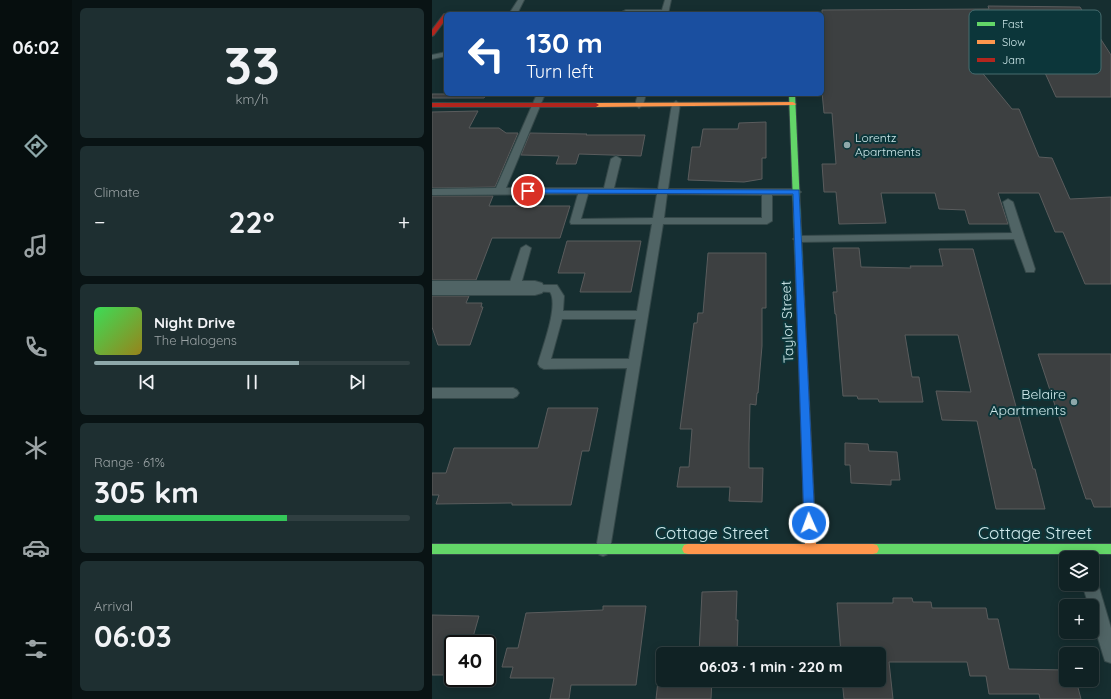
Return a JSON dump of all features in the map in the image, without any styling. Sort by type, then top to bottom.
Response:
[{"type":"street","points":[[432,34],[444,19]]},
{"type":"street","name":"Taylor Street","points":[[792,96],[811,549]]},
{"type":"street","points":[[432,105],[793,104]]},
{"type":"street","points":[[432,288],[535,288]]},
{"type":"street","name":"Cottage Street","points":[[432,549],[811,549],[1059,553]]},
{"type":"street","name":"Cottage Street","points":[[1096,551],[1111,549]]},
{"type":"lane","points":[[514,12],[521,0]]},
{"type":"lane","points":[[665,12],[668,0]]},
{"type":"lane","points":[[432,57],[444,54]]},
{"type":"lane","points":[[500,191],[540,96]]},
{"type":"lane","points":[[639,105],[641,96]]},
{"type":"lane","points":[[603,549],[643,315],[676,104]]},
{"type":"lane","points":[[608,192],[616,159]]},
{"type":"lane","points":[[432,192],[796,192]]},
{"type":"lane","points":[[584,192],[575,222],[767,221],[767,192]]},
{"type":"lane","points":[[1008,202],[1030,270]]},
{"type":"lane","points":[[798,239],[1018,236]]},
{"type":"lane","points":[[514,288],[526,248]]},
{"type":"lane","points":[[535,288],[553,288],[558,296],[557,315],[544,364],[634,363]]},
{"type":"lane","points":[[557,315],[643,315]]},
{"type":"lane","points":[[432,393],[513,393]]},
{"type":"lane","points":[[1092,591],[1111,655]]},
{"type":"building","points":[[988,6],[1080,7],[1082,10],[969,10],[969,74],[983,74],[1012,109],[1019,109],[1039,157],[1052,158],[1070,199],[1111,197],[1111,284],[1085,284],[1063,232],[1055,232],[1039,193],[998,193],[1008,224],[969,224],[965,210],[939,209],[935,193],[881,193],[886,223],[839,224],[836,192],[824,192],[822,164],[836,164],[832,113],[824,113],[822,96],[824,96],[824,12],[822,12],[822,10],[989,9]]},
{"type":"building","points":[[1101,40],[1111,55],[1111,97],[1056,97],[1046,74],[1101,74]]},
{"type":"building","points":[[432,94],[444,94],[444,96],[486,96],[484,98],[432,98]]},
{"type":"building","points":[[478,111],[469,128],[499,128],[506,133],[518,133],[495,187],[432,188],[432,112]]},
{"type":"building","points":[[766,122],[766,158],[762,158],[762,179],[744,182],[688,180],[692,147],[700,147],[703,129],[738,129],[739,123]]},
{"type":"building","points":[[530,133],[645,135],[641,156],[579,154],[576,164],[556,164],[559,156],[521,155]]},
{"type":"building","points":[[432,196],[493,196],[489,206],[570,206],[560,238],[492,238],[476,280],[432,280]]},
{"type":"building","points":[[567,241],[641,241],[631,292],[580,292],[585,273],[558,273]]},
{"type":"building","points":[[833,248],[859,248],[861,267],[911,268],[910,266],[943,266],[939,249],[973,249],[1045,509],[996,509],[977,421],[942,420],[936,391],[971,392],[958,335],[905,335],[912,377],[919,377],[923,402],[879,402],[878,399],[858,399],[857,396],[843,396],[833,292],[837,292]]},
{"type":"building","points":[[708,253],[766,253],[766,308],[762,308],[762,346],[756,405],[750,404],[749,444],[749,468],[763,468],[762,502],[729,501],[730,487],[677,487],[680,467],[689,467],[692,429],[680,429],[694,323],[697,323],[698,313],[703,313]]},
{"type":"building","points":[[432,296],[469,296],[466,303],[482,303],[481,307],[483,307],[470,345],[438,345],[432,327]]},
{"type":"building","name":"Belaire Apartments","points":[[1038,354],[1111,354],[1111,507],[1094,507],[1091,499],[1086,499]]},
{"type":"building","points":[[548,408],[598,408],[589,451],[582,451],[571,505],[512,505],[512,503],[436,504],[439,495],[432,495],[432,473],[446,473],[454,448],[538,448]]},
{"type":"building","points":[[845,443],[868,444],[869,451],[897,452],[900,480],[891,480],[891,485],[851,483],[850,465],[845,465]]},
{"type":"building","points":[[737,591],[737,647],[699,647],[702,592]]},
{"type":"building","points":[[893,598],[912,598],[913,602],[931,602],[932,608],[986,608],[988,619],[998,619],[1009,669],[1059,670],[1059,687],[1078,687],[1081,699],[1040,699],[1039,694],[989,694],[986,676],[970,676],[967,662],[889,662],[893,699],[844,699],[843,687],[886,687],[886,647],[840,647],[837,603],[893,603]]},
{"type":"building","points":[[603,606],[646,606],[636,685],[571,685],[569,699],[550,699],[554,678],[510,678],[513,667],[502,667],[507,648],[518,648],[526,613],[603,610]]},
{"type":"building","points":[[432,615],[479,616],[474,635],[444,635],[444,675],[432,675]]},
{"type":"building","points":[[657,687],[712,687],[711,699],[656,699]]},
{"type":"traffic: fast","points":[[792,96],[802,338]]},
{"type":"traffic: fast","points":[[432,549],[688,549]]},
{"type":"traffic: fast","points":[[873,549],[1111,549]]},
{"type":"traffic: slow","points":[[596,105],[793,104]]},
{"type":"traffic: slow","points":[[802,338],[811,549]]},
{"type":"traffic: slow","points":[[688,549],[873,549]]},
{"type":"traffic: jam","points":[[432,34],[444,18]]},
{"type":"traffic: jam","points":[[432,105],[596,105]]},
{"type":"place","name":"Lorentz Apartments","points":[[847,145]]},
{"type":"place","name":"Belaire Apartments","points":[[1074,402]]},
{"type":"route","points":[[528,191],[796,192],[809,523]]}]
